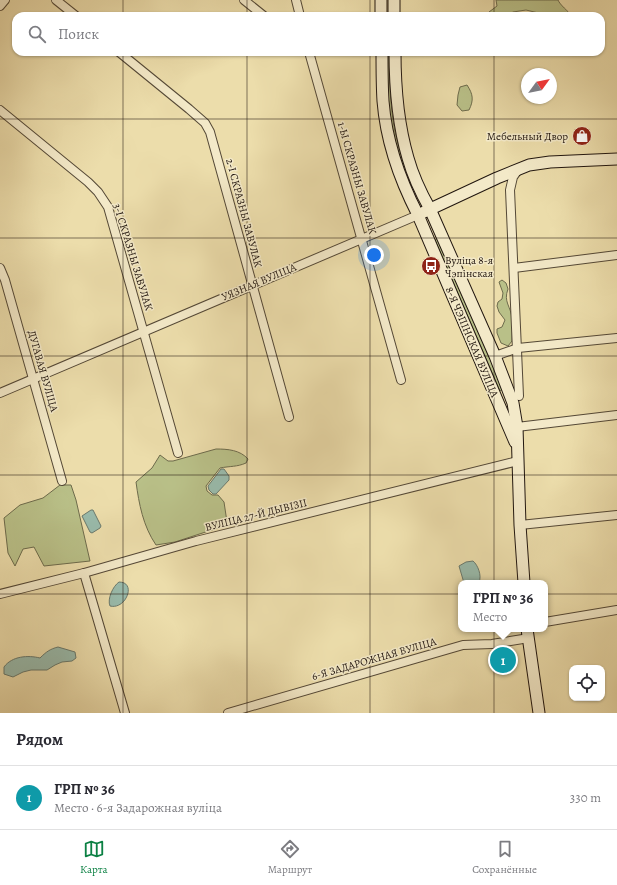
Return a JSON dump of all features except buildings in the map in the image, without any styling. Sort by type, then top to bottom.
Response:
[{"type":"main road","points":[[381,0],[381,12]]},
{"type":"main road","points":[[394,0],[394,12]]},
{"type":"main road","name":"8-Я ЧЭПІНСКАЯ ВУЛІЦА","points":[[382,56],[383,102],[388,133],[395,159],[405,187],[517,447]]},
{"type":"main road","name":"8-Я ЧЭПІНСКАЯ ВУЛІЦА","points":[[395,56],[397,101],[408,159],[420,190],[516,399],[520,525],[524,580]]},
{"type":"main road","name":"УЯЗНАЯ ВУЛІЦА","points":[[418,215],[529,165],[550,162],[617,160]]},
{"type":"main road","points":[[528,633],[539,713]]},
{"type":"street","points":[[0,6],[5,0]]},
{"type":"street","points":[[56,0],[71,12]]},
{"type":"street","points":[[244,0],[259,12]]},
{"type":"street","points":[[296,0],[299,12]]},
{"type":"street","name":"2-І СКРАЗНЫ ЗАВУЛАК","points":[[124,56],[189,109],[205,124],[210,132],[289,417]]},
{"type":"street","name":"1-Ы СКРАЗНЫ ЗАВУЛАК","points":[[310,56],[401,380]]},
{"type":"street","name":"3-І СКРАЗНЫ ЗАВУЛАК","points":[[0,110],[88,182],[98,192],[108,207],[178,453]]},
{"type":"street","name":"8-Я ЧЭПІНСКАЯ ВУЛІЦА","points":[[516,399],[518,348],[510,190],[513,177],[518,170]]},
{"type":"street","name":"УЯЗНАЯ ВУЛІЦА","points":[[0,393],[418,215]]},
{"type":"street","points":[[514,268],[617,255]]},
{"type":"street","name":"ДУГАВАЯ ВУЛІЦА","points":[[0,268],[5,280],[34,379],[62,481]]},
{"type":"street","points":[[495,356],[518,348],[617,338]]},
{"type":"street","points":[[517,427],[617,415]]},
{"type":"street","name":"ВУЛІЦА 27-Й ДЫВІЗІІ","points":[[0,594],[84,573],[196,541],[518,461]]},
{"type":"street","points":[[520,525],[617,515]]},
{"type":"street","points":[[84,573],[125,713]]},
{"type":"street","points":[[548,622],[617,610]]},
{"type":"street","name":"6-Я ЗАДАРОЖНАЯ ВУЛІЦА","points":[[228,713],[463,645],[492,644],[528,633]]},
{"type":"green space","points":[[496,0],[558,0],[568,12],[534,12],[526,10],[513,12],[489,12],[497,6]]},
{"type":"green space","points":[[386,56],[389,56],[390,92],[395,132],[412,188],[410,189],[392,132],[388,102]]},
{"type":"green space","points":[[467,85],[472,94],[472,103],[469,110],[462,111],[457,105],[458,95],[460,87]]},
{"type":"green space","points":[[438,238],[503,389],[500,391],[435,240]]},
{"type":"green space","points":[[502,280],[506,283],[508,289],[506,297],[512,322],[512,341],[508,346],[501,343],[497,333],[497,329],[502,327],[505,320],[499,312],[497,306],[498,302],[502,299],[503,293],[499,282]]},
{"type":"green space","points":[[216,449],[238,452],[248,459],[246,463],[243,464],[220,468],[206,486],[207,491],[212,495],[218,495],[224,502],[227,522],[224,526],[175,542],[156,545],[145,523],[140,507],[136,482],[152,468],[160,455],[168,461],[173,461]]},
{"type":"green space","points":[[60,485],[71,485],[76,500],[90,561],[44,566],[34,547],[23,549],[15,566],[8,553],[4,518],[20,505],[43,498]]},
{"type":"shaded area","points":[[221,469],[224,469],[229,476],[229,480],[216,494],[213,494],[209,490],[208,486]]},
{"type":"shaded area","points":[[93,510],[101,526],[92,533],[90,532],[82,516]]},
{"type":"shaded area","points":[[473,561],[479,571],[480,580],[463,580],[459,566],[466,562]]},
{"type":"shaded area","points":[[119,582],[124,583],[127,586],[127,596],[121,604],[110,606],[109,600],[111,593]]},
{"type":"shaded area","points":[[58,647],[75,652],[76,658],[72,661],[62,662],[47,670],[31,670],[13,677],[4,674],[4,667],[11,661],[20,657],[40,658],[48,651]]},
{"type":"place","name":"Мебельный Двор","points":[[582,136]]},
{"type":"place","name":"Вуліца 8-я Чэпінская","points":[[431,266]]},
{"type":"place","name":"ГРП № 36","points":[[503,660]]}]
